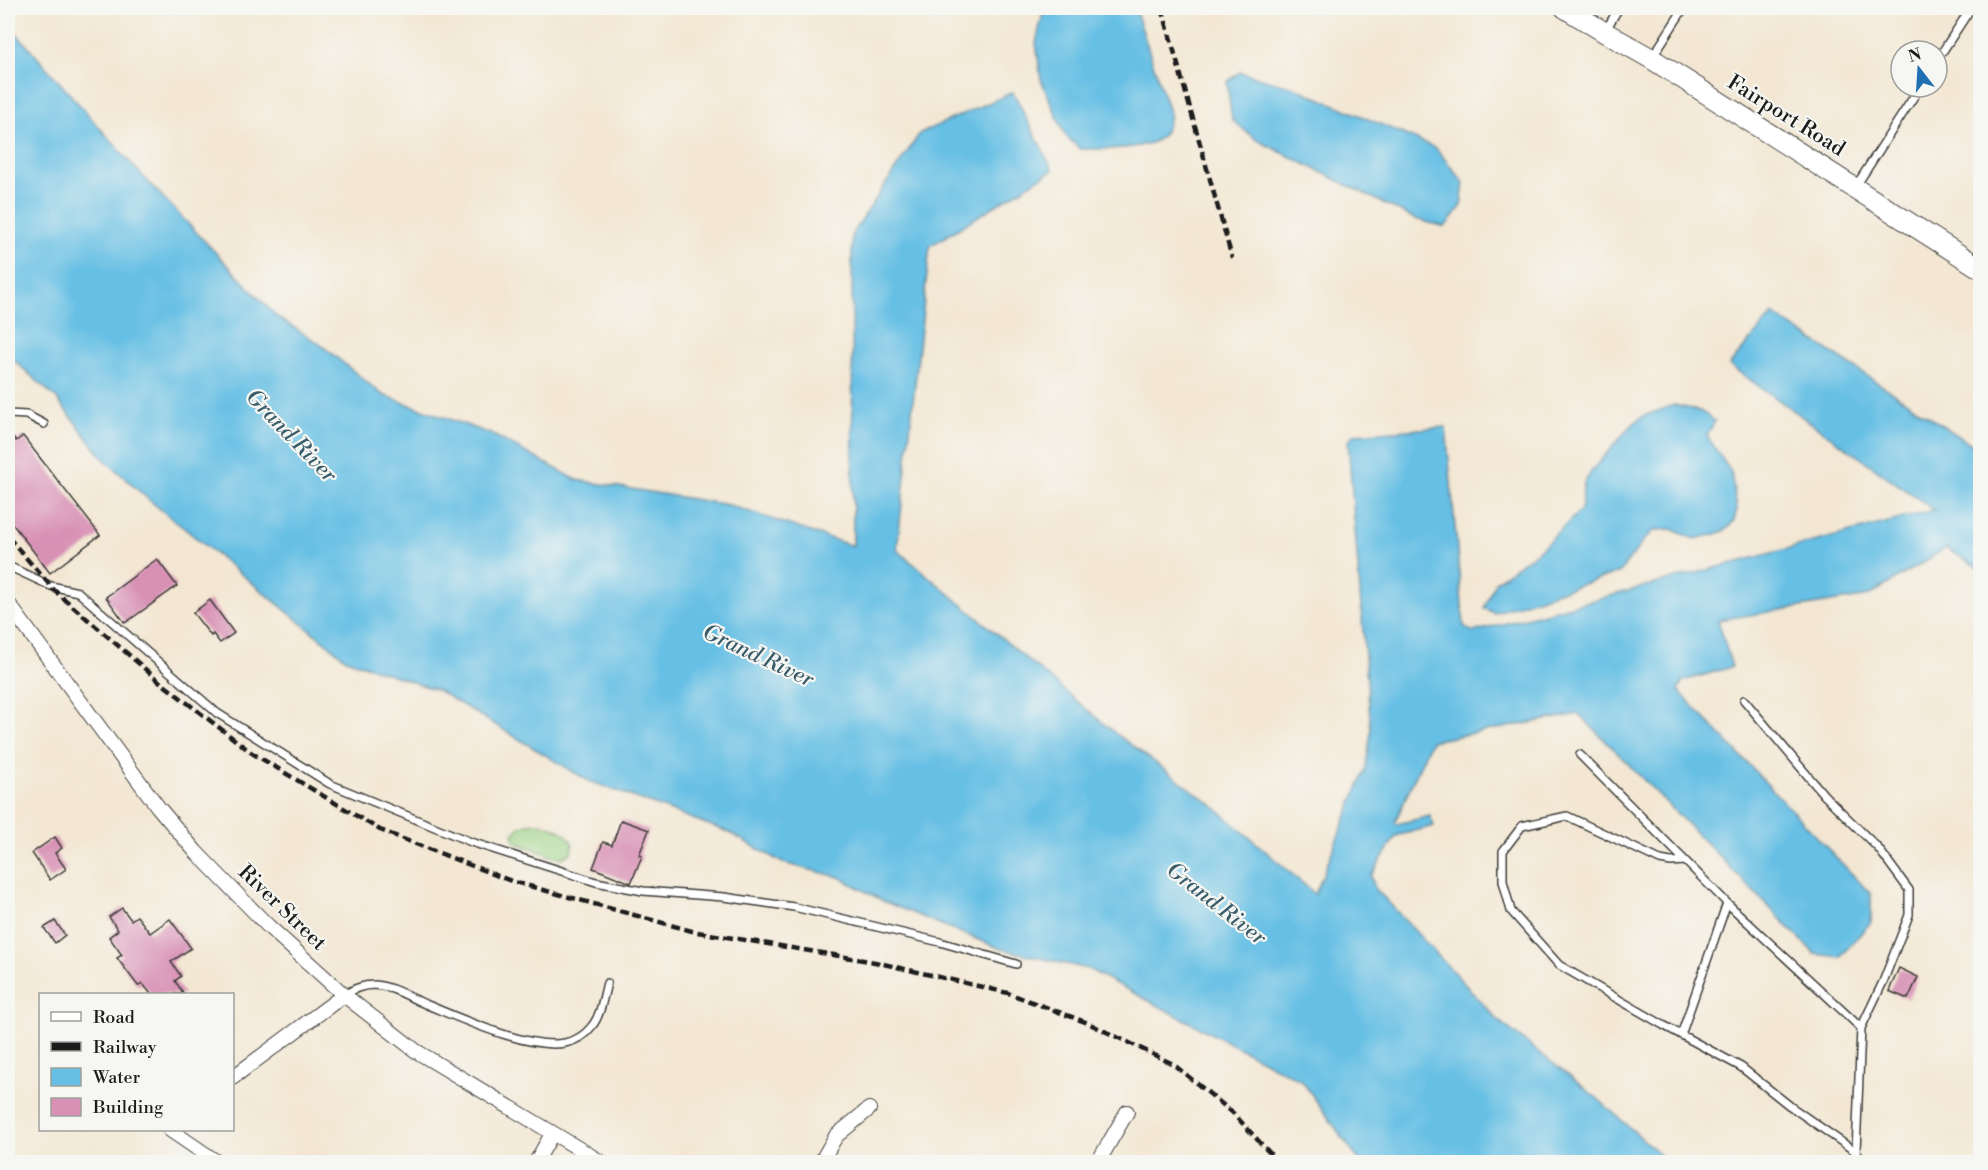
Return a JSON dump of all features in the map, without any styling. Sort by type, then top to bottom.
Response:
[{"type":"street","name":"Fairport Road","points":[[1565,8],[1652,58],[1980,268]]},
{"type":"street","name":"River Street","points":[[8,603],[119,755],[196,852],[268,926],[344,996],[416,1051],[601,1162]]},
{"type":"street","points":[[234,1077],[344,996]]},
{"type":"street","points":[[820,1162],[836,1136],[869,1109]]},
{"type":"street","points":[[1098,1162],[1127,1112]]},
{"type":"street","points":[[171,1131],[217,1162]]},
{"type":"street","points":[[536,1162],[552,1134]]},
{"type":"lane","points":[[1604,32],[1619,8]]},
{"type":"lane","points":[[1652,58],[1684,8]]},
{"type":"lane","points":[[1949,42],[1971,8]]},
{"type":"lane","points":[[1855,188],[1912,99]]},
{"type":"lane","points":[[8,414],[27,415],[44,424]]},
{"type":"lane","points":[[8,566],[51,586],[78,591],[217,712],[330,784],[471,842],[596,882],[643,891],[724,897],[794,908],[940,942],[1016,964]]},
{"type":"lane","points":[[1744,700],[1824,795],[1878,848],[1909,890],[1909,915],[1883,982],[1861,1028],[1856,1152]]},
{"type":"lane","points":[[1580,755],[1726,903],[1861,1028]]},
{"type":"lane","points":[[1685,861],[1660,860],[1567,816],[1522,826],[1503,851],[1503,881],[1511,911],[1559,965],[1741,1067],[1790,1106],[1856,1152],[1863,1162]]},
{"type":"lane","points":[[1681,1035],[1726,903]]},
{"type":"lane","points":[[344,996],[362,986],[376,985],[389,988],[461,1019],[526,1040],[549,1044],[578,1039],[587,1032],[600,1012],[607,983]]},
{"type":"green space","points":[[540,823],[560,830],[568,836],[573,845],[571,853],[562,858],[554,857],[515,842],[513,835],[518,828]]},
{"type":"water","points":[[1044,8],[1135,8],[1170,115],[1166,129],[1160,138],[1140,146],[1080,149],[1065,135],[1041,80],[1036,43]]},
{"type":"water","name":"Grand River","points":[[8,24],[136,169],[276,316],[320,344],[383,395],[491,434],[577,480],[729,505],[853,546],[852,234],[920,133],[1013,92],[1053,170],[930,246],[897,550],[1115,733],[1210,803],[1315,894],[1366,768],[1371,732],[1348,441],[1354,434],[1446,427],[1464,626],[1473,632],[1934,510],[1729,365],[1773,314],[1980,450],[1980,569],[1946,548],[1869,596],[1718,620],[1732,667],[1683,681],[1678,690],[1871,894],[1871,922],[1840,957],[1815,954],[1579,714],[1431,741],[1395,822],[1397,824],[1430,816],[1434,826],[1396,836],[1371,876],[1375,888],[1499,1021],[1597,1098],[1668,1162],[1360,1162],[1302,1081],[1088,969],[1001,949],[885,902],[839,877],[783,863],[728,832],[587,780],[439,691],[346,659],[149,500],[104,459],[56,398],[8,355]]},
{"type":"water","points":[[1240,72],[1296,88],[1436,148],[1464,183],[1461,207],[1445,227],[1415,219],[1257,140],[1232,120],[1227,82]]},
{"type":"water","points":[[1674,405],[1700,411],[1715,421],[1707,436],[1731,472],[1737,509],[1734,521],[1726,530],[1694,539],[1671,529],[1655,530],[1644,540],[1620,572],[1494,613],[1484,608],[1495,582],[1537,552],[1581,510],[1584,483],[1627,430],[1641,417]]},
{"type":"building","points":[[8,430],[16,441],[23,436],[100,535],[50,573],[8,518]]},
{"type":"building","points":[[157,559],[177,586],[125,623],[106,597]]},
{"type":"building","points":[[210,600],[234,633],[220,643],[213,634],[211,636],[193,613]]},
{"type":"building","points":[[621,820],[649,830],[631,883],[593,868],[603,842],[612,845]]},
{"type":"building","points":[[55,837],[62,848],[55,853],[66,869],[50,880],[32,853]]},
{"type":"building","points":[[122,908],[131,920],[137,916],[150,933],[170,919],[191,948],[171,962],[181,976],[175,981],[183,993],[150,993],[142,983],[138,986],[117,958],[122,955],[109,937],[118,930],[109,917]]},
{"type":"building","points":[[55,921],[65,935],[55,943],[44,928]]},
{"type":"building","points":[[1899,968],[1918,977],[1908,999],[1889,991]]},
{"type":"railway","points":[[1162,8],[1232,258]]},
{"type":"railway","points":[[8,537],[55,591],[159,681],[252,753],[380,830],[511,881],[692,931],[875,962],[1008,993],[1088,1023],[1173,1064],[1233,1113],[1278,1162]]}]
